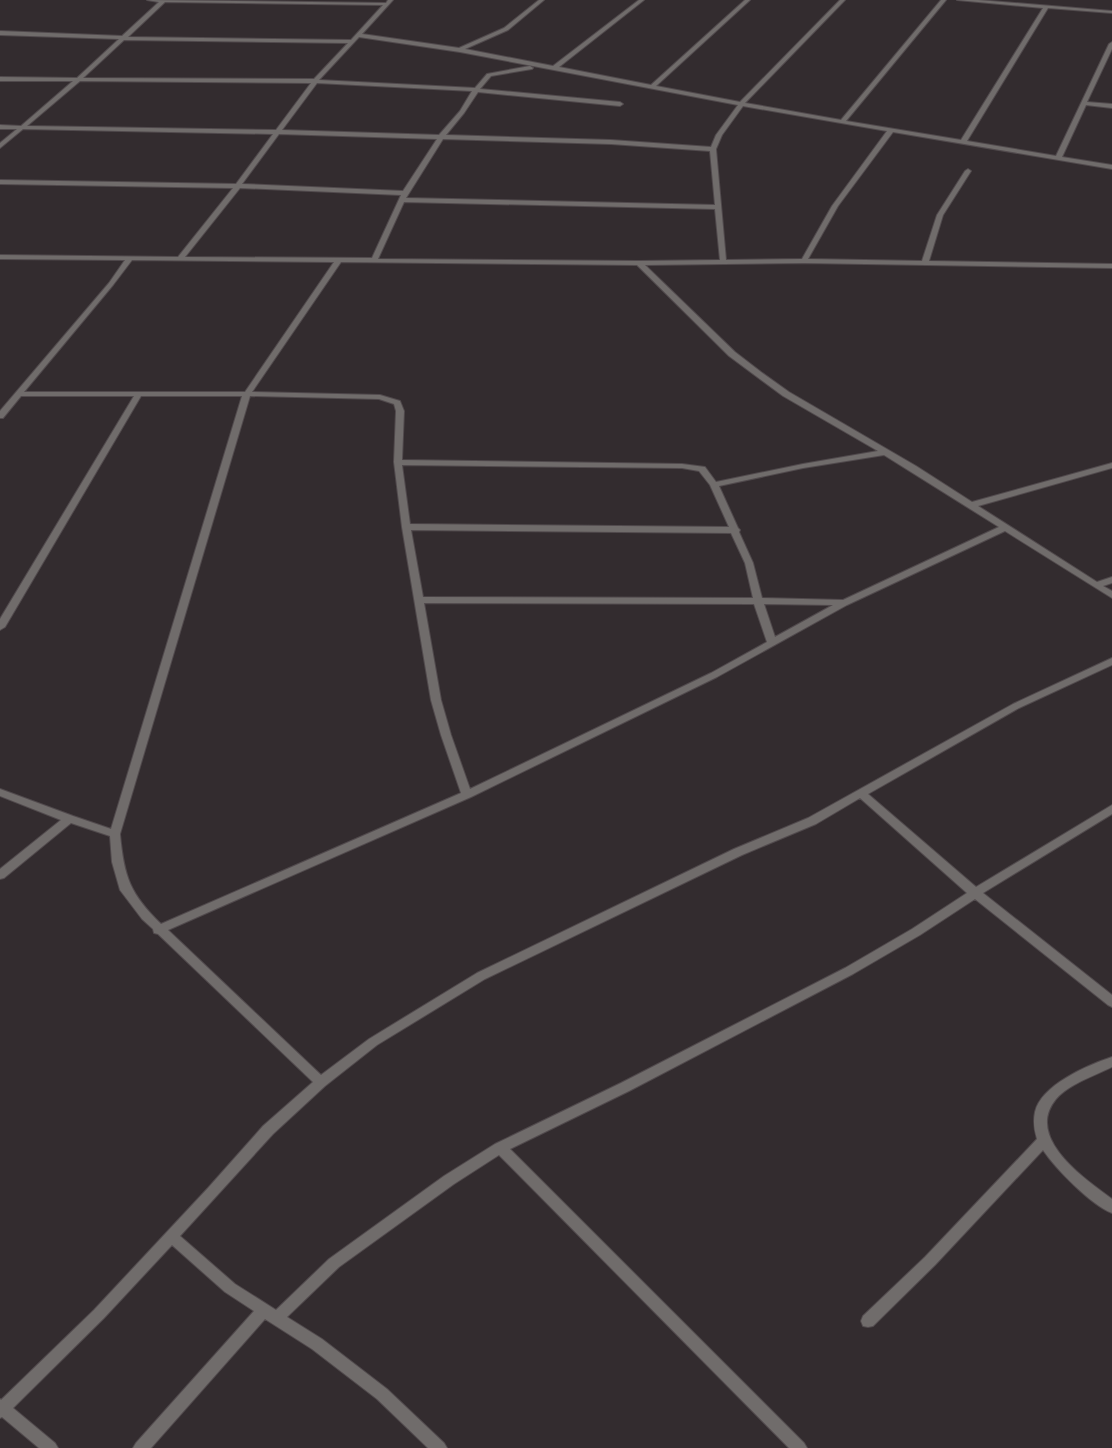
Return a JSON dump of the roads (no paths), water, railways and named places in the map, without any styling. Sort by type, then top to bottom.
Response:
[{"type":"street","points":[[149,0],[390,2]]},
{"type":"street","points":[[0,146],[78,80],[164,0]]},
{"type":"street","points":[[460,50],[506,29],[542,0]]},
{"type":"street","points":[[554,69],[642,0]]},
{"type":"street","points":[[652,87],[748,0]]},
{"type":"street","points":[[723,262],[713,149],[719,135],[741,104],[843,0]]},
{"type":"street","points":[[842,122],[944,0]]},
{"type":"street","points":[[959,0],[1112,12]]},
{"type":"street","points":[[180,258],[238,186],[315,81],[350,41],[390,2]]},
{"type":"street","points":[[962,142],[1046,7]]},
{"type":"street","points":[[0,33],[122,38],[350,41]]},
{"type":"street","points":[[358,35],[460,50],[741,104],[1112,167]]},
{"type":"street","points":[[1058,158],[1112,44]]},
{"type":"street","points":[[482,55],[488,65],[489,75]]},
{"type":"street","points":[[1102,63],[1112,64]]},
{"type":"street","points":[[374,261],[404,197],[441,137],[462,112],[476,90],[489,75],[541,67]]},
{"type":"street","points":[[0,79],[315,81],[476,90],[620,104]]},
{"type":"street","points":[[1083,103],[1112,106]]},
{"type":"street","points":[[0,127],[441,137],[637,144],[713,149]]},
{"type":"street","points":[[804,261],[835,206],[891,130]]},
{"type":"street","points":[[925,262],[940,215],[968,171]]},
{"type":"street","points":[[0,182],[238,186],[404,197],[719,207]]},
{"type":"street","points":[[0,257],[639,263],[804,261],[1112,266]]},
{"type":"street","points":[[0,416],[111,284],[130,258]]},
{"type":"street","points":[[321,1082],[158,930],[126,890],[117,862],[115,834],[247,394],[338,261]]},
{"type":"street","points":[[639,263],[732,354],[786,394],[971,505],[1004,528],[1112,595]]},
{"type":"street","points":[[20,394],[247,394],[380,397],[394,401],[400,411],[398,462],[406,526],[436,700],[467,795]]},
{"type":"street","points":[[0,627],[139,394]]},
{"type":"street","points":[[714,485],[803,466],[885,452]]},
{"type":"street","points":[[398,462],[690,467],[702,470],[714,485],[736,530],[749,562],[758,601],[772,642]]},
{"type":"street","points":[[971,505],[1112,465]]},
{"type":"street","points":[[406,526],[736,530]]},
{"type":"street","points":[[158,930],[467,795],[714,675],[844,603],[1004,528]]},
{"type":"street","points":[[1096,585],[1112,580]]},
{"type":"street","points":[[419,600],[844,603]]},
{"type":"street","points":[[50,1448],[1,1409],[99,1314],[172,1237],[268,1130],[321,1082],[373,1042],[480,976],[738,852],[812,821],[862,794],[911,763],[1016,706],[1112,661]]},
{"type":"street","points":[[0,792],[69,819],[115,834]]},
{"type":"street","points":[[862,794],[975,893],[1112,1002]]},
{"type":"street","points":[[278,1317],[334,1264],[449,1180],[500,1148],[625,1087],[849,971],[916,932],[975,893],[1112,809]]},
{"type":"street","points":[[0,875],[69,819]]},
{"type":"street","points":[[1112,1062],[1085,1074],[1049,1098],[1040,1115],[1039,1128],[1043,1141],[1053,1156],[1112,1207]]},
{"type":"street","points":[[868,1321],[930,1261],[1043,1141]]},
{"type":"street","points":[[500,1148],[799,1448]]},
{"type":"street","points":[[172,1237],[230,1288],[278,1317],[317,1344],[382,1394],[439,1448]]},
{"type":"street","points":[[141,1448],[264,1310]]}]
